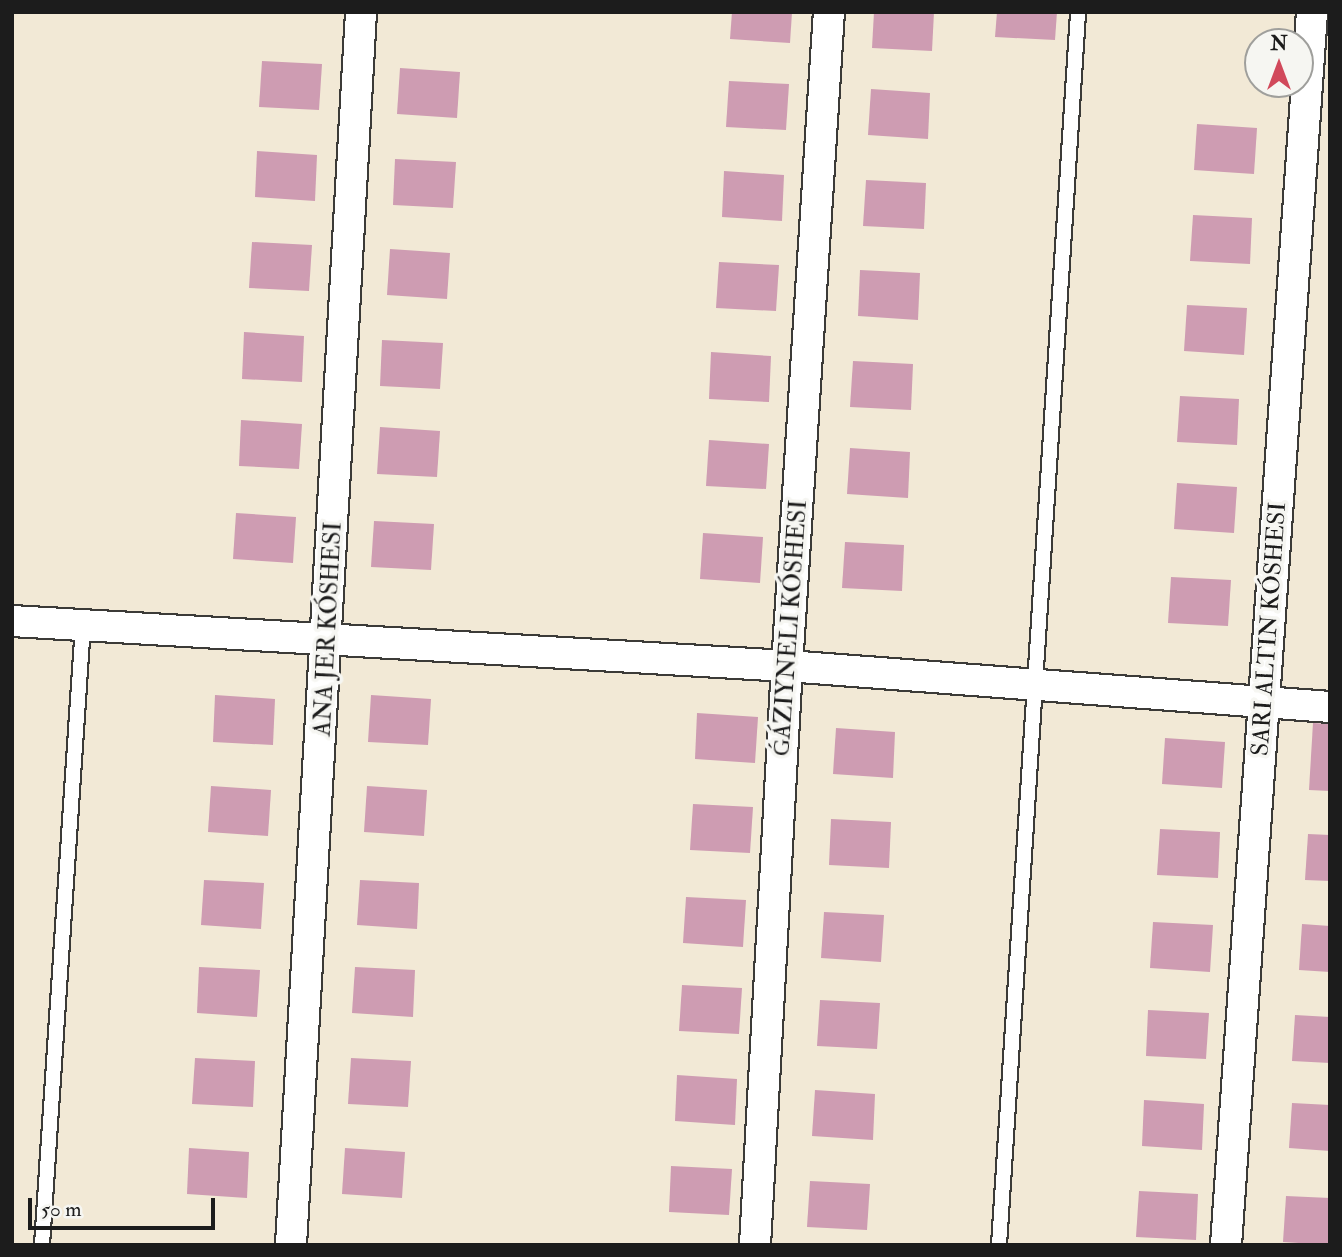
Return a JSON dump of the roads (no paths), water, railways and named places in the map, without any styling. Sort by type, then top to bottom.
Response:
[{"type":"street","name":"ANA JER KÓSHESI","points":[[291,1245],[328,639],[361,12]]},
{"type":"street","name":"ǴÁZIYNELI KÓSHESI","points":[[755,1245],[787,666],[829,12]]},
{"type":"street","points":[[1226,1245],[1312,12]]},
{"type":"street","points":[[12,621],[787,666],[1330,707]]},
{"type":"lane","points":[[999,1245],[1079,12]]},
{"type":"lane","points":[[42,1245],[83,625]]}]
